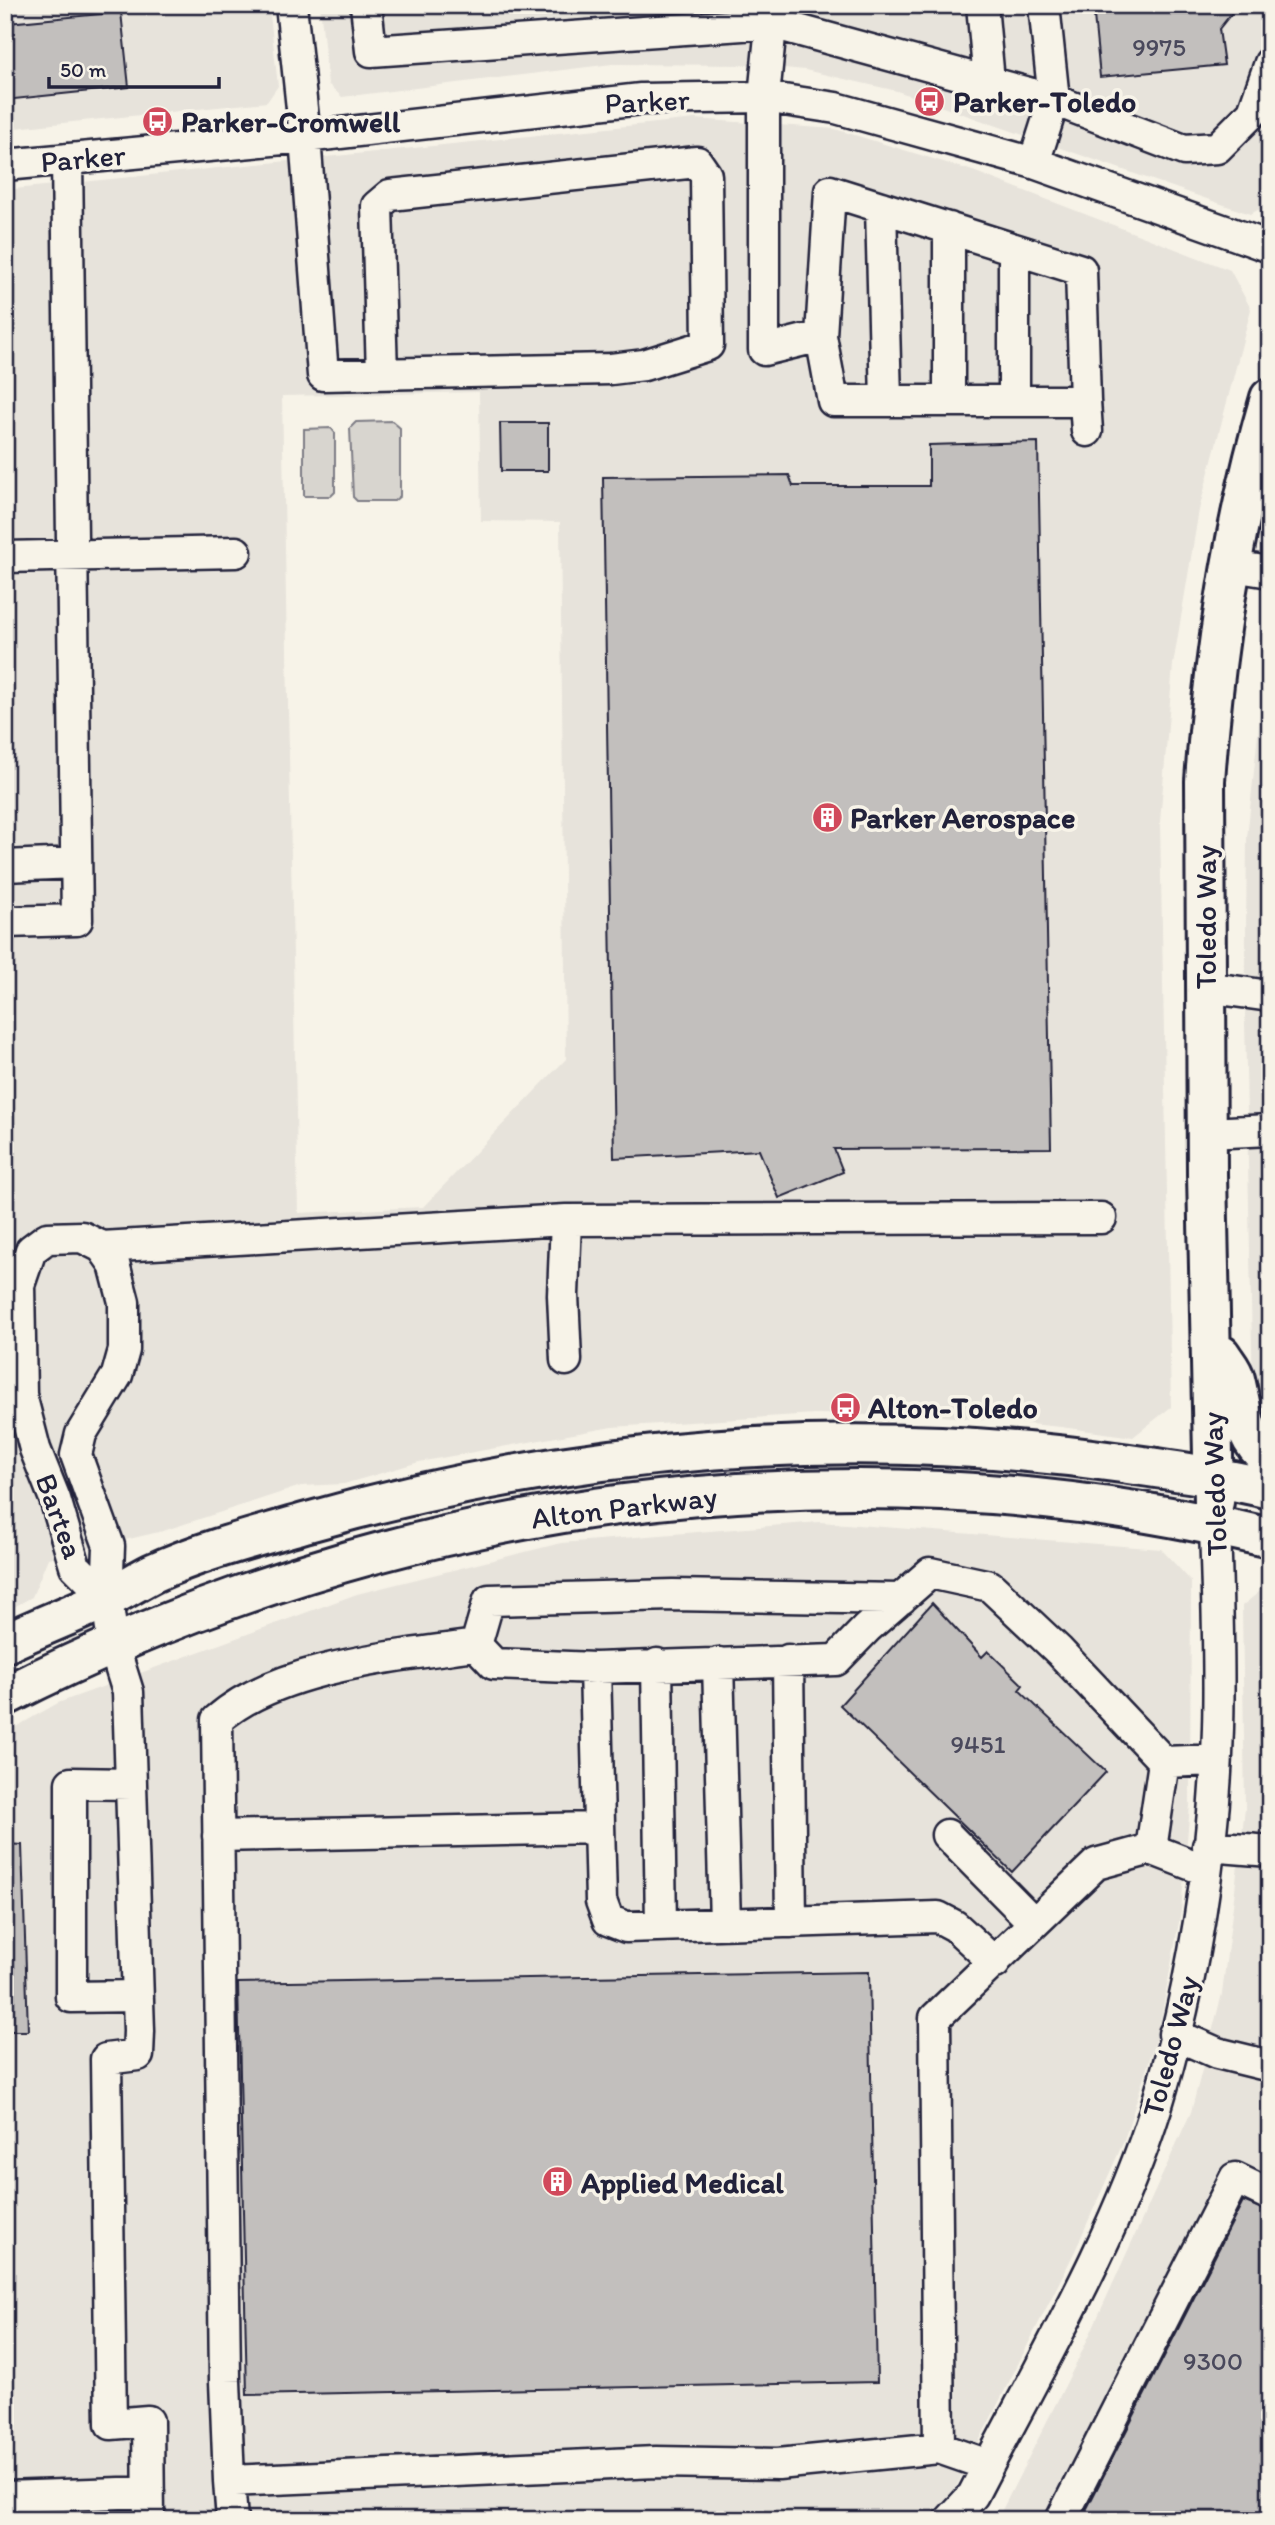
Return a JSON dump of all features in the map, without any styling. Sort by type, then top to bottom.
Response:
[{"type":"main road","name":"Toledo Way","points":[[1215,1527],[1205,987],[1205,781],[1209,725],[1232,566],[1258,494],[1270,398]]},
{"type":"main road","points":[[1210,1338],[1234,1376],[1246,1433],[1258,1450],[1270,1460]]},
{"type":"main road","name":"Alton Parkway","points":[[5,1643],[107,1598],[154,1573],[274,1531],[374,1503],[573,1464],[674,1452],[826,1443],[951,1446],[1067,1455],[1270,1489]]},
{"type":"main road","name":"Alton Parkway","points":[[5,1696],[159,1624],[231,1597],[397,1547],[491,1525],[661,1499],[835,1489],[963,1491],[1088,1505],[1270,1538]]},
{"type":"street","points":[[290,5],[305,137],[323,375],[382,374],[611,369],[644,365],[708,345],[706,175],[697,162],[390,195],[377,206],[382,374]]},
{"type":"street","points":[[366,5],[371,51],[711,16],[773,14],[1054,100],[1184,150],[1217,148],[1253,112],[1270,63]]},
{"type":"street","points":[[982,5],[989,81]]},
{"type":"street","points":[[1034,163],[1054,100],[1044,5]]},
{"type":"street","points":[[773,14],[764,97],[764,350],[821,336]]},
{"type":"street","name":"Parker","points":[[5,165],[305,137],[641,99],[764,97],[835,108],[1034,163],[1270,247]]},
{"type":"street","points":[[5,922],[77,920],[67,159]]},
{"type":"street","points":[[1085,401],[833,401],[821,336],[830,191],[1082,270],[1087,431]]},
{"type":"street","points":[[881,207],[886,401]]},
{"type":"street","points":[[948,228],[949,401]]},
{"type":"street","points":[[1014,249],[1014,401]]},
{"type":"street","points":[[5,557],[236,552]]},
{"type":"street","points":[[1232,566],[1270,572]]},
{"type":"street","points":[[5,866],[75,863]]},
{"type":"street","points":[[1205,987],[1270,996]]},
{"type":"street","points":[[1207,1133],[1270,1130]]},
{"type":"street","points":[[102,1248],[566,1220],[1101,1218]]},
{"type":"street","points":[[566,1220],[563,1294],[566,1360]]},
{"type":"street","name":"Bartea","points":[[107,1598],[75,1566],[27,1426],[21,1395],[19,1285],[31,1250],[47,1238],[82,1237],[102,1248],[114,1264],[124,1302],[124,1350],[117,1375],[80,1434],[76,1455],[109,1546],[107,1598],[113,1644],[128,1692],[139,2031],[138,2055],[106,2059],[111,2424],[148,2421],[149,2506]]},
{"type":"street","name":"Toledo Way","points":[[950,2520],[973,2495],[1103,2241],[1156,2109],[1193,1959],[1216,1760],[1219,1729],[1215,1527]]},
{"type":"street","points":[[476,1645],[494,1664],[595,1668],[836,1660],[930,1573],[990,1586],[1059,1651],[1164,1762],[1216,1760]]},
{"type":"street","points":[[476,1645],[489,1600],[673,1595],[901,1599]]},
{"type":"street","points":[[232,2520],[225,2381],[217,1720],[237,1702],[338,1665],[476,1645]]},
{"type":"street","points":[[788,1660],[791,1922]]},
{"type":"street","points":[[718,1663],[725,1924]]},
{"type":"street","points":[[657,1664],[661,1926]]},
{"type":"street","points":[[595,1668],[601,1901],[608,1920],[626,1927],[938,1917],[956,1926],[996,1963]]},
{"type":"street","points":[[1151,1849],[1164,1762]]},
{"type":"street","points":[[131,1784],[71,1783],[71,1997],[138,1996]]},
{"type":"street","points":[[218,1836],[599,1828]]},
{"type":"street","points":[[947,1835],[1034,1923]]},
{"type":"street","points":[[939,2448],[935,2018],[996,1963],[1096,1864],[1151,1849],[1206,1858],[1270,1851]]},
{"type":"street","points":[[1174,2034],[1217,2053],[1270,2066]]},
{"type":"street","points":[[1061,2520],[1235,2178],[1270,2195]]},
{"type":"street","points":[[229,2482],[656,2462],[778,2464],[939,2448],[988,2465]]},
{"type":"street","points":[[5,2497],[149,2506]]},
{"type":"shaded area","points":[[5,5],[269,5],[278,86],[267,102],[5,129]]},
{"type":"shaded area","points":[[320,5],[1270,5],[1270,204],[1250,214],[897,91],[805,70],[751,65],[612,64],[342,97],[328,84]]},
{"type":"shaded area","points":[[695,119],[835,129],[973,171],[1230,270],[1251,309],[1199,510],[1173,665],[1160,822],[1171,1407],[1133,1437],[942,1416],[814,1414],[612,1427],[419,1462],[344,1484],[301,1486],[163,1531],[48,1558],[32,1597],[5,1612],[5,190]],"holes":[[[479,392],[481,521],[560,522],[566,1059],[423,1207],[298,1213],[282,396]]]},
{"type":"shaded area","points":[[392,421],[400,428],[400,496],[394,501],[357,501],[353,497],[350,428],[356,422]]},
{"type":"shaded area","points":[[331,428],[335,433],[335,492],[331,496],[304,496],[304,429]]},
{"type":"shaded area","points":[[1270,619],[1270,1416],[1253,1392],[1245,1022],[1247,838]]},
{"type":"shaded area","points":[[820,1522],[1161,1549],[1191,1581],[1190,1805],[1181,1911],[1159,2030],[1123,2143],[1074,2253],[956,2487],[927,2520],[5,2520],[5,1733],[58,1703],[357,1594],[561,1543]]},
{"type":"shaded area","points":[[1270,1583],[1270,2520],[997,2520],[1079,2358],[1191,2112],[1222,1994],[1245,1809],[1242,1606]]},
{"type":"building","points":[[1093,5],[1238,5],[1219,29],[1224,65],[1100,77]]},
{"type":"building","points":[[121,12],[129,87],[5,100],[5,46],[11,45],[8,23]]},
{"type":"building","points":[[500,423],[548,423],[548,471],[501,471]]},
{"type":"building","name":"Parker Aerospace","points":[[1038,442],[1051,1148],[834,1149],[843,1172],[779,1198],[759,1150],[614,1158],[603,477],[789,475],[793,486],[929,486],[929,445]]},
{"type":"building","points":[[932,1603],[982,1657],[988,1651],[1023,1685],[1019,1690],[1106,1772],[1012,1872],[840,1705]]},
{"type":"building","points":[[5,1844],[22,1845],[28,2031],[5,2031]]},
{"type":"building","name":"Applied Medical","points":[[869,1972],[877,2382],[247,2395],[238,1983]]},
{"type":"building","points":[[1243,2201],[1270,2212],[1270,2520],[1081,2520]]},
{"type":"place","name":"Parker-Toledo","points":[[930,101]]},
{"type":"place","name":"Parker-Cromwell","points":[[158,121]]},
{"type":"place","name":"Parker Aerospace","points":[[827,817]]},
{"type":"place","name":"Alton-Toledo","points":[[845,1407]]},
{"type":"place","name":"Applied Medical","points":[[558,2182]]}]
